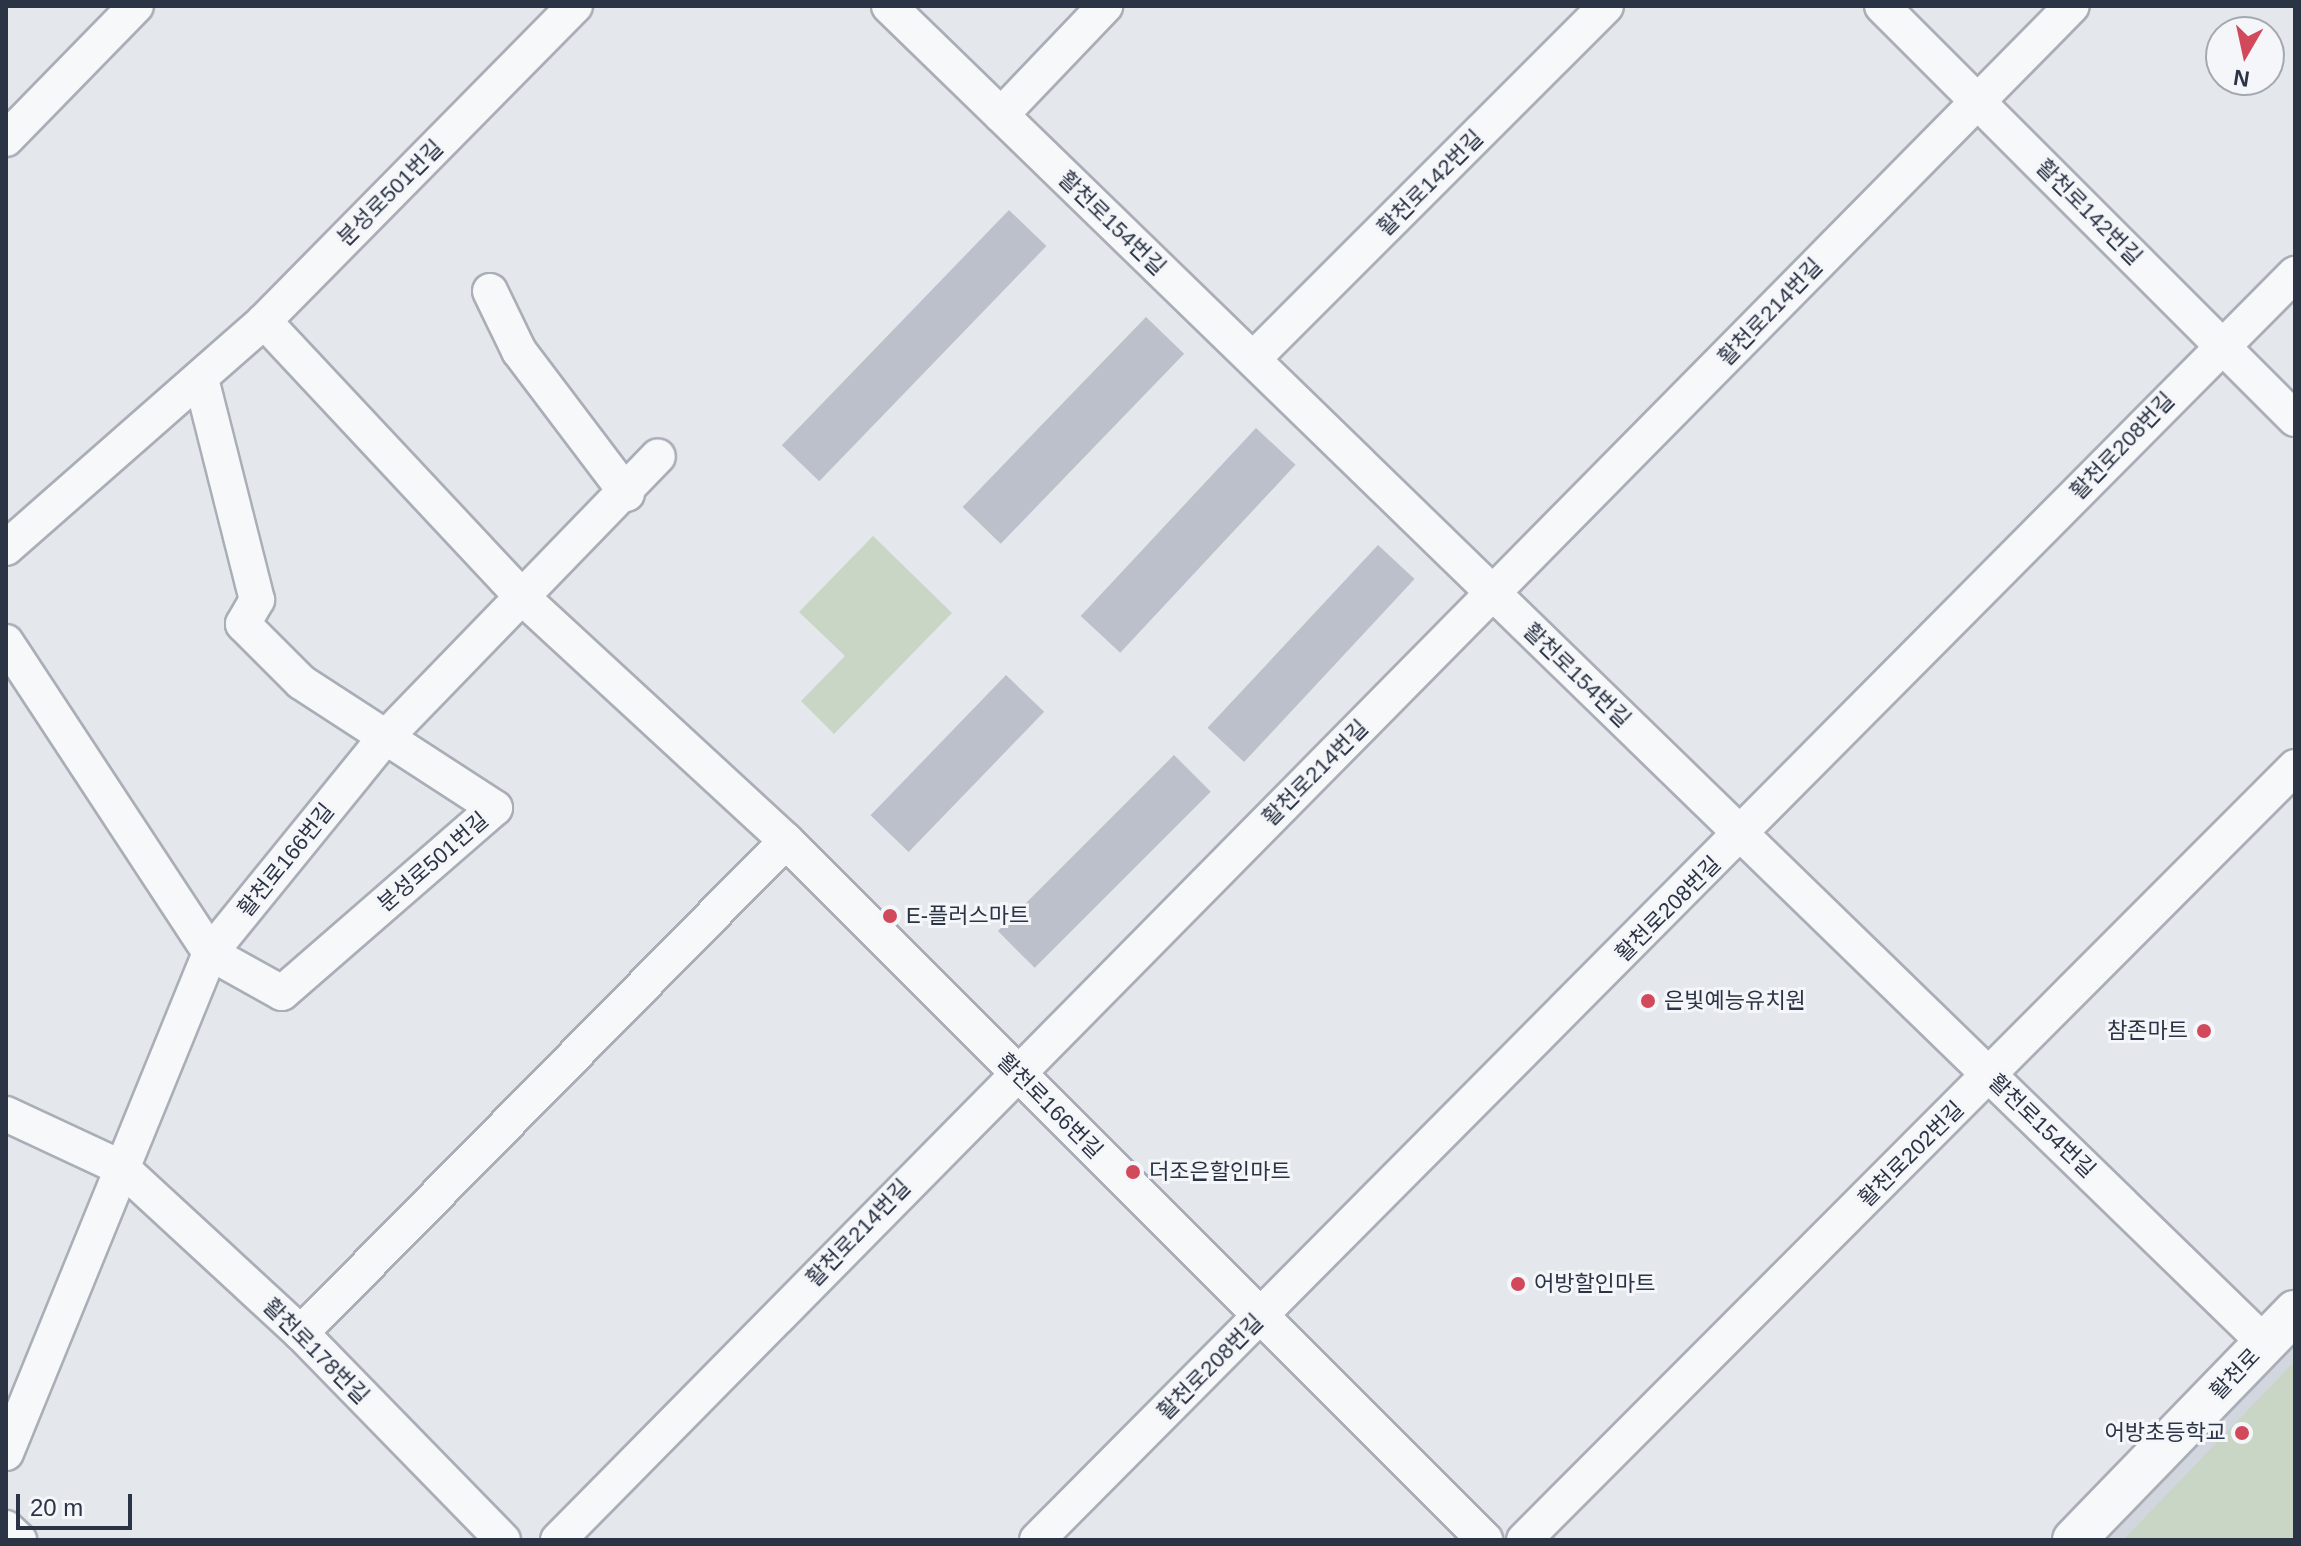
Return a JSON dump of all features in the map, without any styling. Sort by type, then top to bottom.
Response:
[{"type":"street","points":[[6,139],[136,6]]},
{"type":"street","name":"분성로501번길","points":[[6,548],[264,321],[575,6]]},
{"type":"street","name":"활천로154번길","points":[[889,6],[2265,1343]]},
{"type":"street","points":[[1001,115],[1105,6]]},
{"type":"street","name":"활천로142번길","points":[[1253,359],[1606,6]]},
{"type":"street","name":"활천로142번길","points":[[1882,6],[2295,419]]},
{"type":"street","name":"활천로214번길","points":[[558,1540],[1016,1071],[1495,595],[1976,99],[2072,6]]},
{"type":"street","name":"활천로208번길","points":[[1037,1540],[1742,835],[2221,345],[2295,274]]},
{"type":"street","points":[[490,291],[519,351],[627,494]]},
{"type":"street","name":"활천로166번길","points":[[264,321],[523,598],[786,841],[1485,1540]]},
{"type":"street","name":"분성로501번길","points":[[6,642],[210,953],[282,993],[495,808],[301,682],[243,624],[257,600],[201,378]]},
{"type":"street","points":[[523,598],[627,494],[658,456]]},
{"type":"street","name":"활천로166번길","points":[[122,1168],[210,953],[385,738],[523,598]]},
{"type":"street","name":"활천로202번길","points":[[1524,1540],[2295,767]]},
{"type":"street","points":[[301,1333],[786,841]]},
{"type":"street","name":"활천로178번길","points":[[6,1114],[122,1168],[301,1333],[503,1540]]},
{"type":"street","points":[[6,1453],[122,1168]]},
{"type":"street","name":"활천로","points":[[2074,1540],[2295,1312]]},
{"type":"street","points":[[6,1528],[19,1540]]},
{"type":"shaded area","name":"어방초등학교","points":[[2295,1325],[2295,1540],[2084,1540]]},
{"type":"green space","points":[[873,536],[952,613],[834,734],[801,701],[845,656],[799,612]]},
{"type":"green space","name":"어방초등학교","points":[[2295,1361],[2295,1540],[2123,1540]]},
{"type":"building","points":[[1009,210],[1046,246],[819,481],[782,445]]},
{"type":"building","points":[[1146,317],[1184,354],[1001,544],[963,507]]},
{"type":"building","points":[[1256,428],[1295,465],[1120,653],[1081,616]]},
{"type":"building","points":[[1378,545],[1415,579],[1244,762],[1208,728]]},
{"type":"building","points":[[1006,675],[1044,712],[909,852],[871,815]]},
{"type":"building","points":[[1174,755],[1211,792],[1035,968],[998,931]]},
{"type":"place","name":"E-플러스마트","points":[[890,916]]},
{"type":"place","name":"은빛예능유치원","points":[[1648,1001]]},
{"type":"place","name":"참존마트","points":[[2204,1031]]},
{"type":"place","name":"더조은할인마트","points":[[1133,1172]]},
{"type":"place","name":"어방할인마트","points":[[1518,1284]]},
{"type":"place","name":"어방초등학교","points":[[2242,1433]]}]
